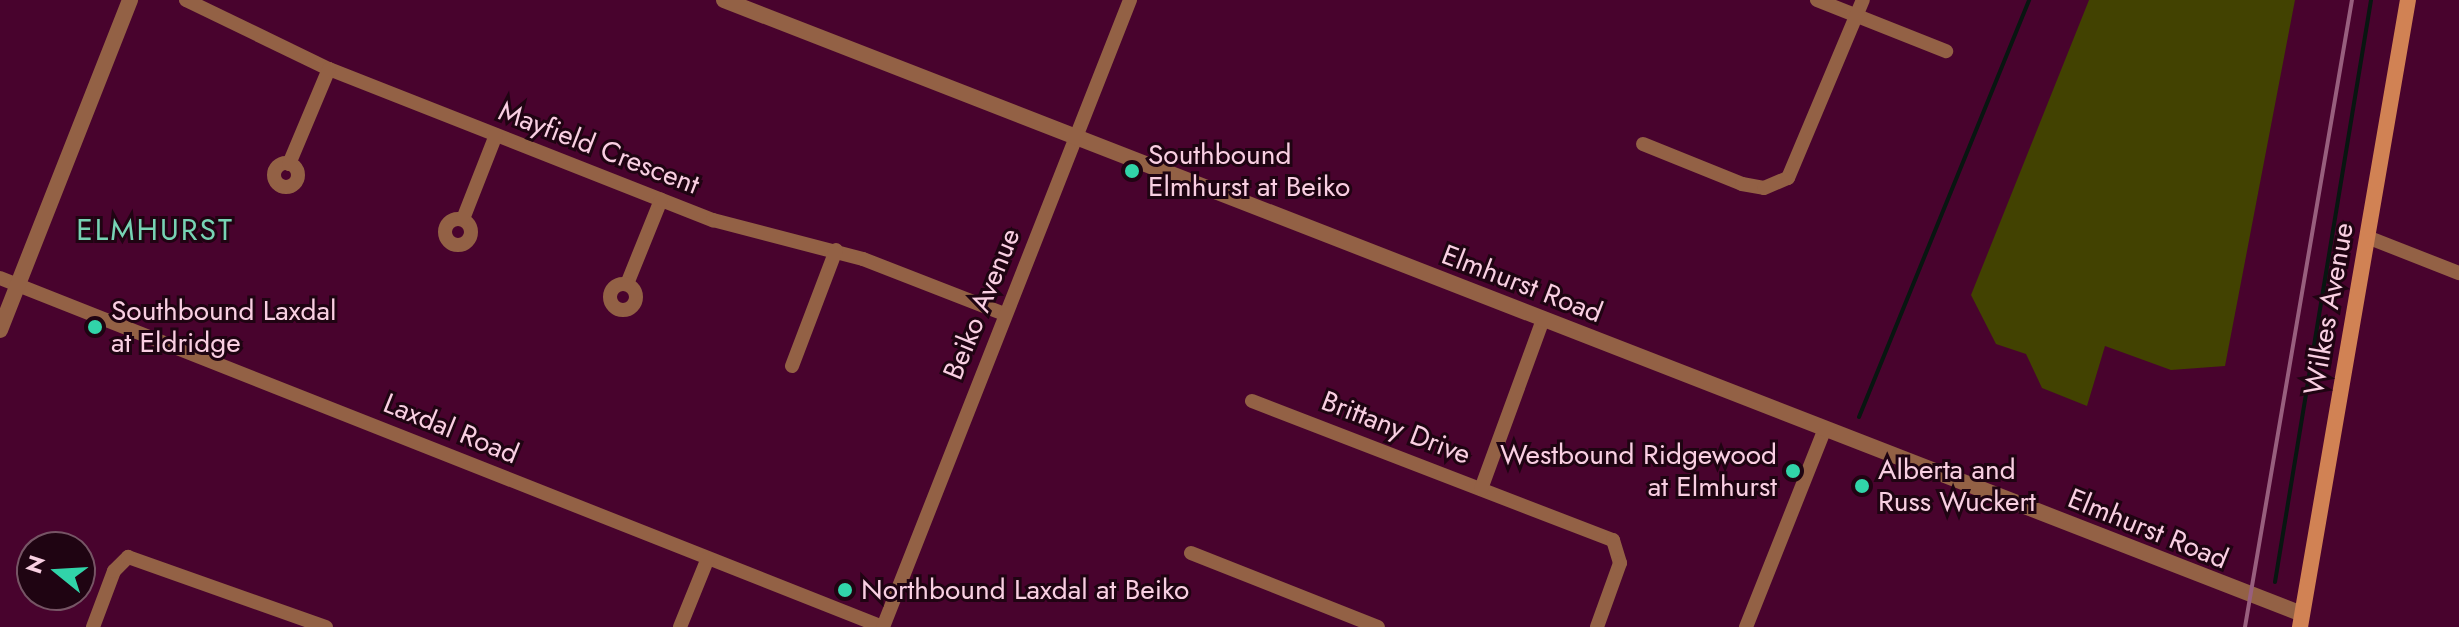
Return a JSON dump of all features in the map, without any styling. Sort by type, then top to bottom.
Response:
[{"type":"main road","name":"Wilkes Avenue","points":[[2301,620],[2408,0]]},
{"type":"street","points":[[0,330],[130,0]]},
{"type":"street","name":"Mayfield Crescent","points":[[186,0],[329,69],[661,200],[836,250],[1004,314]]},
{"type":"street","name":"Elmhurst Road","points":[[724,0],[2301,620]]},
{"type":"street","name":"Beiko Avenue","points":[[883,627],[1130,0]]},
{"type":"street","points":[[1817,0],[1946,51]]},
{"type":"street","points":[[1643,144],[1742,184],[1764,188],[1788,178],[1863,0]]},
{"type":"street","points":[[289,164],[329,69]]},
{"type":"street","points":[[463,219],[496,135]]},
{"type":"street","points":[[627,284],[661,200]]},
{"type":"street","points":[[2367,237],[2459,273]]},
{"type":"street","points":[[792,366],[836,250]]},
{"type":"street","name":"Laxdal Road","points":[[0,278],[883,627]]},
{"type":"street","points":[[1481,489],[1543,320]]},
{"type":"street","name":"Brittany Drive","points":[[1252,401],[1613,540],[1620,563],[1597,627]]},
{"type":"street","points":[[1746,627],[1824,431]]},
{"type":"street","points":[[1191,553],[1378,627]]},
{"type":"street","points":[[93,627],[114,571],[128,557],[295,621],[326,627]]},
{"type":"street","points":[[680,627],[708,558]]},
{"type":"shaded area","points":[[2089,0],[2295,0],[2225,366],[2171,370],[2105,346],[2087,406],[2042,388],[2026,354],[1996,344],[1971,295]]},
{"type":"waterway","points":[[1859,417],[2029,0]]},
{"type":"waterway","points":[[2275,582],[2371,0]]},
{"type":"railway","points":[[2245,627],[2352,0]]},
{"type":"place","name":"Southbound Elmhurst at Beiko","points":[[1132,171]]},
{"type":"place","name":"Southbound Laxdal at Eldridge","points":[[95,327]]},
{"type":"place","name":"Westbound Ridgewood at Elmhurst","points":[[1793,471]]},
{"type":"place","name":"Alberta and Russ Wuckert","points":[[1862,486]]},
{"type":"place","name":"Northbound Laxdal at Beiko","points":[[845,590]]},
{"type":"district","name":"ELMHURST","points":[[155,230]]}]
